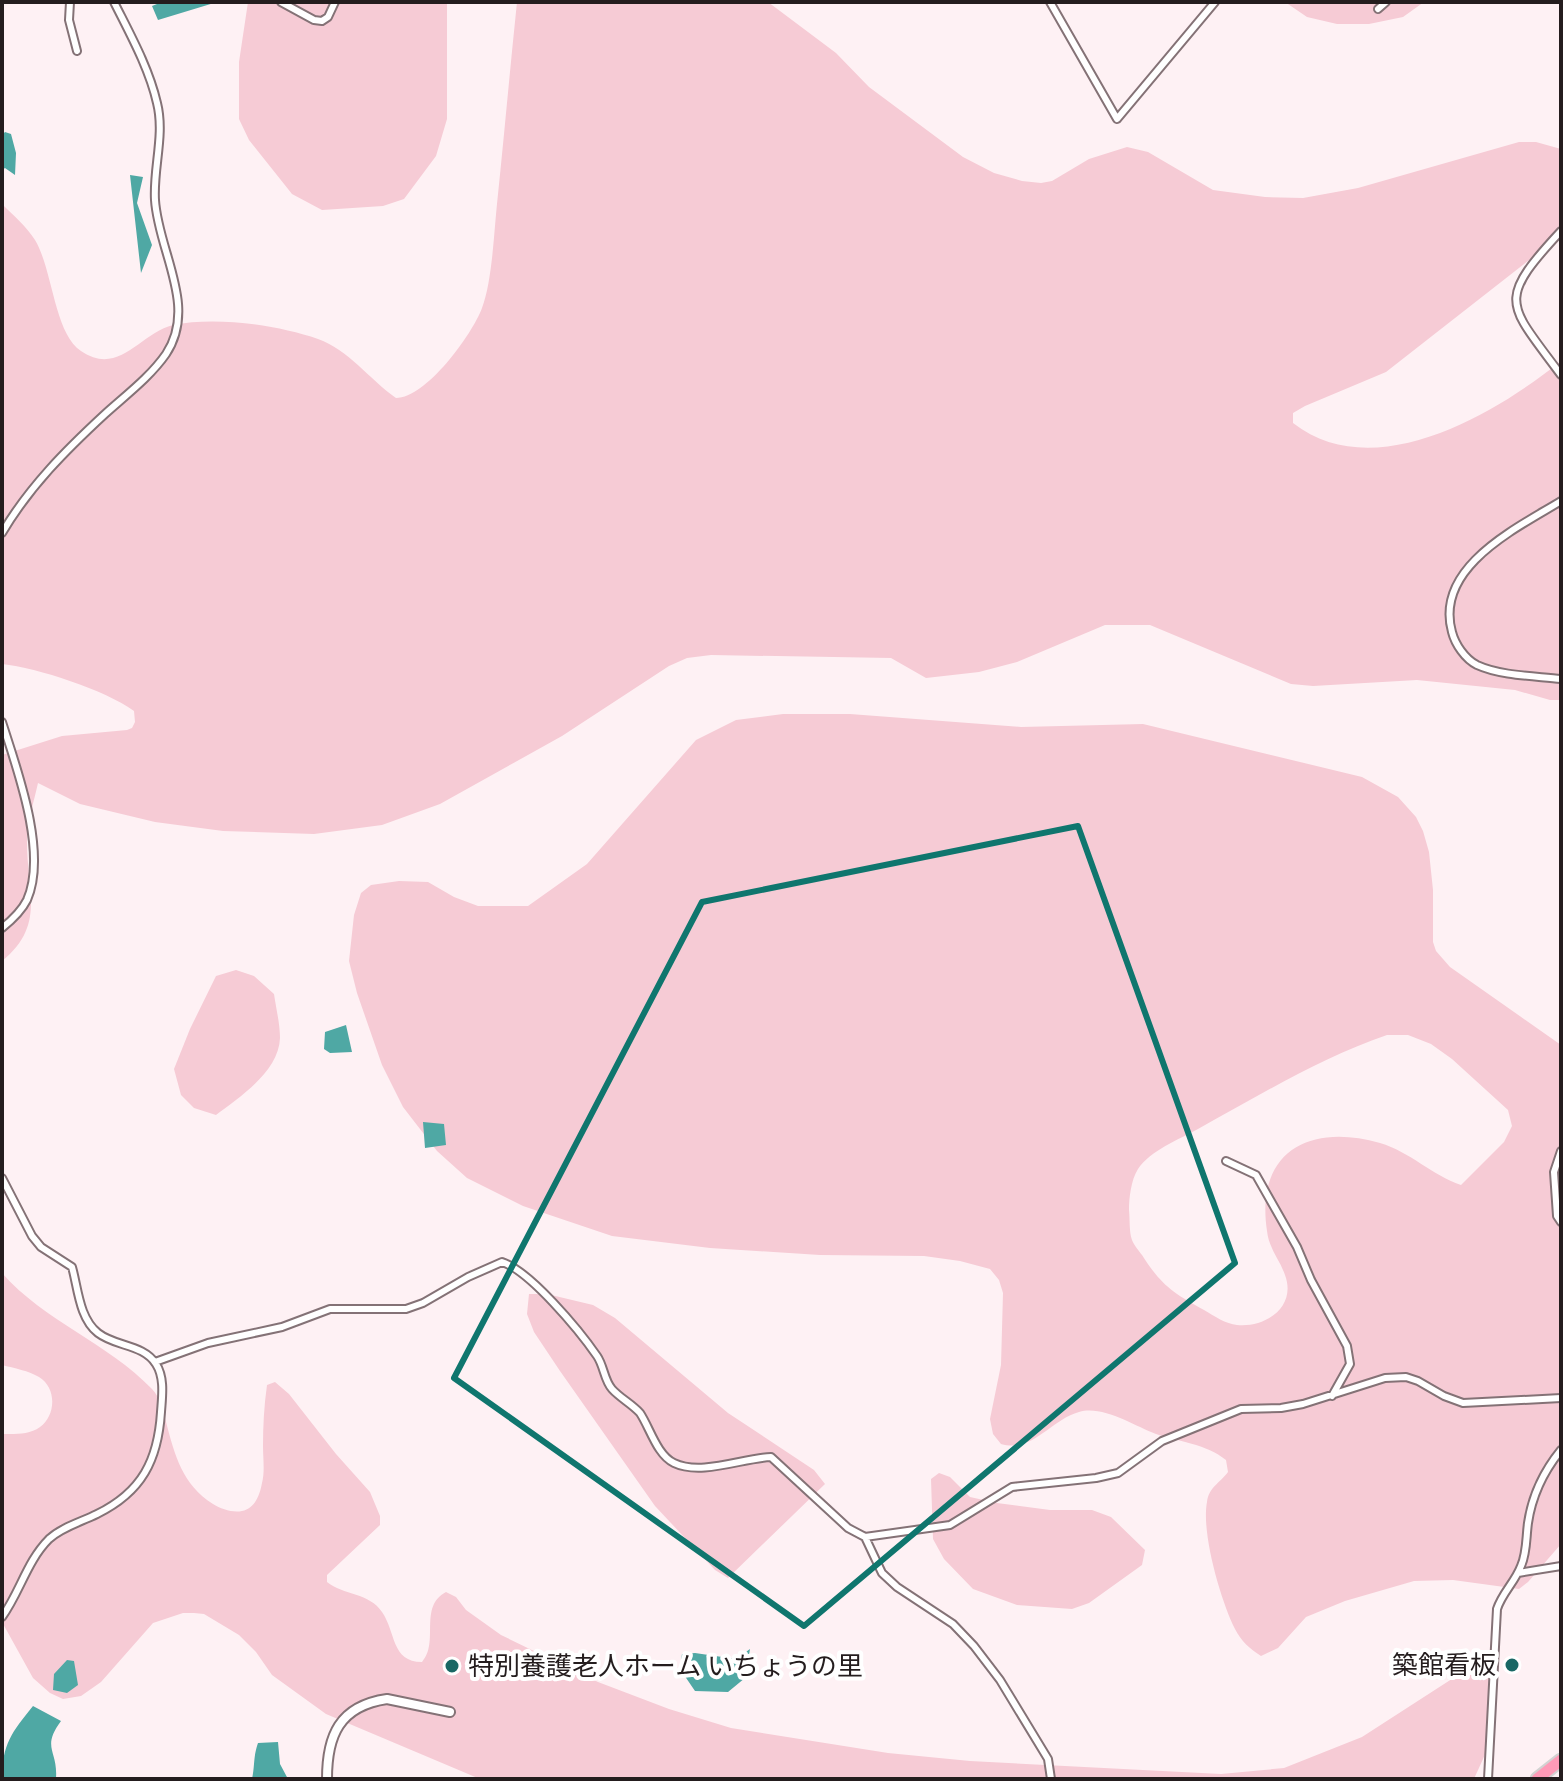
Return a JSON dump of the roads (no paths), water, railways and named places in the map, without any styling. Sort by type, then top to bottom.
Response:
[{"type":"highway","points":[[1537,1779],[1561,1760]]},
{"type":"street","points":[[70,2],[69,20],[77,51]]},
{"type":"street","points":[[2,533],[36,483],[66,450],[151,372],[175,338],[179,297],[155,205],[160,128],[158,106],[150,78],[114,2]]},
{"type":"street","points":[[281,2],[314,20],[322,21],[328,17],[335,2]]},
{"type":"street","points":[[1050,2],[1117,119],[1215,2]]},
{"type":"street","points":[[1378,9],[1386,2]]},
{"type":"street","points":[[1561,231],[1536,259],[1515,291],[1516,307],[1525,327],[1561,375]]},
{"type":"street","points":[[1561,501],[1481,553],[1458,583],[1451,600],[1451,628],[1455,641],[1464,656],[1475,665],[1561,679]]},
{"type":"street","points":[[2,722],[33,829],[28,899],[16,916],[2,928]]},
{"type":"street","points":[[1561,1151],[1554,1172],[1557,1216],[1561,1222]]},
{"type":"street","points":[[1226,1161],[1256,1175],[1347,1346],[1350,1364],[1332,1396]]},
{"type":"street","points":[[2,1178],[32,1236],[41,1247],[72,1267],[82,1311],[97,1332],[110,1340],[143,1351],[155,1362],[162,1390],[154,1460],[139,1482],[100,1513],[51,1537],[36,1554],[2,1617]]},
{"type":"street","points":[[155,1362],[208,1343],[282,1327],[330,1309],[406,1309],[502,1262],[523,1272],[583,1338],[600,1359],[610,1387],[638,1411],[673,1463],[706,1467],[771,1457],[848,1528],[865,1537],[950,1525],[1012,1487],[1118,1473],[1162,1441],[1241,1409],[1281,1408],[1332,1396],[1385,1378],[1406,1377],[1463,1403],[1561,1398]]},
{"type":"street","points":[[1488,1779],[1497,1609],[1525,1555],[1532,1503],[1545,1472],[1561,1450]]},
{"type":"street","points":[[865,1537],[882,1573],[897,1587],[953,1624],[974,1646],[1000,1680],[1048,1759],[1051,1779]]},
{"type":"street","points":[[1518,1573],[1561,1566]]},
{"type":"street","points":[[327,1779],[331,1735],[349,1713],[376,1700],[387,1699],[450,1712]]},
{"type":"water","points":[[162,2],[214,3],[158,20],[152,6]]},
{"type":"water","points":[[5,132],[11,134],[16,153],[15,175],[5,168],[2,170],[2,135]]},
{"type":"water","points":[[130,175],[143,177],[137,203],[152,245],[141,273]]},
{"type":"water","points":[[346,1025],[352,1052],[330,1053],[324,1049],[325,1032]]},
{"type":"water","points":[[423,1122],[444,1124],[446,1145],[425,1148]]},
{"type":"water","points":[[750,1649],[745,1678],[728,1692],[695,1691],[680,1669],[682,1654],[736,1659]]},
{"type":"water","points":[[67,1660],[74,1661],[78,1685],[67,1693],[53,1690],[54,1674]]},
{"type":"water","points":[[33,1706],[61,1721],[51,1744],[56,1778],[2,1779],[4,1756],[10,1739]]},
{"type":"water","points":[[278,1742],[280,1764],[288,1779],[252,1779],[258,1743]]},
{"type":"place","name":"築館看板","points":[[1512,1665]]},
{"type":"place","name":"特別養護老人ホーム いちょうの里","points":[[452,1666]]}]
